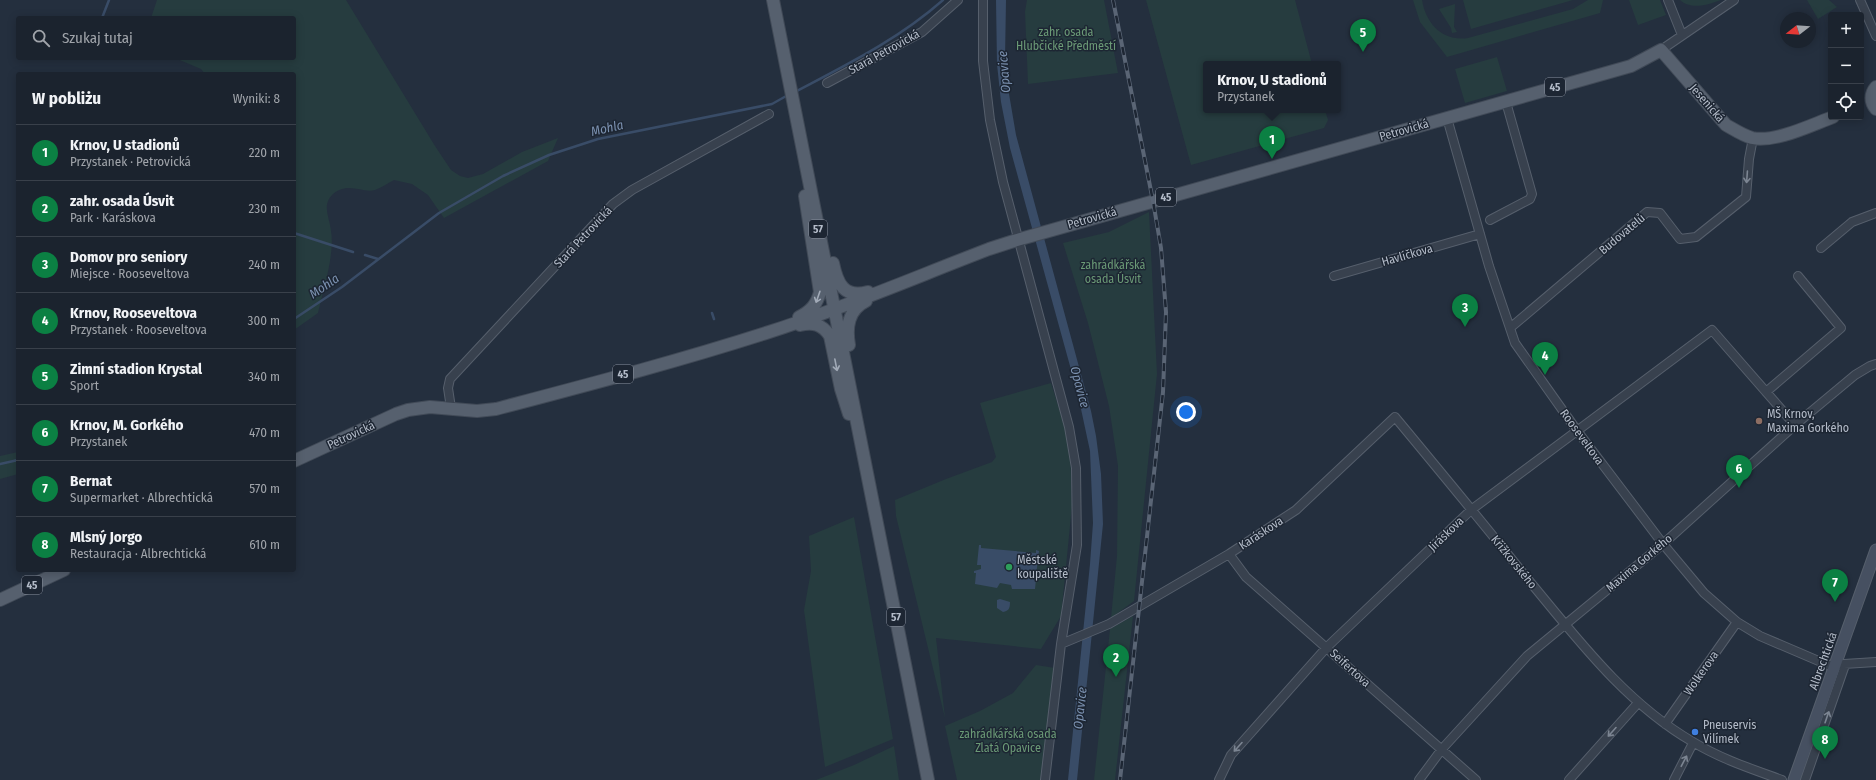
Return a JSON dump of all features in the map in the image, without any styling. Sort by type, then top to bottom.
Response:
[{"type":"main road","name":"57","points":[[773,0],[928,780]]},
{"type":"main road","name":"Petrovická","points":[[1019,239],[1631,66],[1661,50]]},
{"type":"main road","name":"Jesenická","points":[[1661,50],[1726,126],[1740,134],[1753,138],[1768,138],[1784,135],[1828,119]]},
{"type":"main road","points":[[1870,107],[1871,96],[1876,87]]},
{"type":"main road","points":[[803,148],[822,209],[835,272],[840,284],[847,291],[858,294],[898,284]]},
{"type":"main road","points":[[770,332],[809,312],[816,303],[820,292],[820,282],[806,210],[803,148]]},
{"type":"main road","name":"45","points":[[451,408],[477,411],[496,409],[670,362],[770,332],[834,309],[989,248],[1019,239]]},
{"type":"main road","points":[[863,453],[856,382],[847,331],[848,323],[852,313],[860,305],[898,284]]},
{"type":"main road","points":[[770,332],[809,324],[821,326],[827,332],[832,344],[843,396],[863,453]]},
{"type":"main road","name":"Petrovická","points":[[296,460],[396,414],[408,410],[430,407],[451,408]]},
{"type":"main road","name":"Albrechtická","points":[[1794,780],[1840,665],[1876,550]]},
{"type":"main road","name":"45","points":[[0,600],[60,572]]},
{"type":"street","name":"Stará Petrovická","points":[[826,84],[922,32],[958,0]]},
{"type":"street","points":[[982,0],[983,61],[990,120],[1003,182],[1067,420],[1076,468],[1077,545],[1061,644],[1045,780]]},
{"type":"street","points":[[1668,0],[1682,35]]},
{"type":"street","name":"Petrovická","points":[[1661,50],[1734,0]]},
{"type":"street","points":[[1860,0],[1876,36]]},
{"type":"street","points":[[1490,220],[1530,199],[1532,194],[1506,102]]},
{"type":"street","name":"Stará Petrovická","points":[[451,408],[448,388],[450,380],[613,204],[632,190],[769,114]]},
{"type":"street","name":"Rooseveltova","points":[[1447,118],[1480,234],[1515,342],[1578,432],[1663,544],[1704,593],[1737,622],[1760,636],[1806,656],[1840,665]]},
{"type":"street","name":"Budovatelů","points":[[1510,328],[1647,212],[1660,213],[1680,239],[1696,238],[1746,197],[1749,158],[1753,138]]},
{"type":"street","points":[[1821,248],[1852,222],[1876,213]]},
{"type":"street","name":"Havlíčkova","points":[[1334,276],[1480,234]]},
{"type":"street","points":[[1795,425],[1766,392],[1841,328],[1798,276]]},
{"type":"street","name":"Jiráskova","points":[[1219,780],[1231,754],[1327,647],[1471,510],[1578,432],[1712,330],[1766,392]]},
{"type":"street","name":"Maxima Gorkého","points":[[1419,780],[1442,749],[1527,656],[1663,544],[1795,425],[1855,375],[1876,364]]},
{"type":"street","name":"Karáskova","points":[[1061,644],[1109,624],[1228,554],[1296,510],[1395,417]]},
{"type":"street","name":"Křižkovského","points":[[1395,417],[1606,672],[1638,703],[1665,724],[1694,743]]},
{"type":"street","name":"Seifertova","points":[[1228,554],[1246,577],[1476,780]]},
{"type":"street","name":"Wolkerova","points":[[1665,724],[1737,622]]},
{"type":"street","points":[[1840,665],[1876,662]]},
{"type":"street","name":"Albrechtická","points":[[1805,780],[1840,665]]},
{"type":"street","points":[[1569,780],[1638,703]]},
{"type":"street","points":[[1674,780],[1694,743],[1735,763],[1782,780]]},
{"type":"green space","points":[[157,0],[346,0],[435,146],[451,170],[460,176],[468,178],[483,174],[522,152],[558,138],[548,161],[444,218],[428,195],[412,184],[394,180],[375,190],[370,191],[345,188],[333,194],[327,203],[327,212],[332,240],[330,261],[318,313],[296,329],[296,72],[203,72],[201,69],[180,60],[296,60],[296,16],[152,16]]},
{"type":"green space","name":"zahr. osada Hlubčické Předměstí","points":[[1027,0],[1104,0],[1118,73],[1028,84],[1025,12]]},
{"type":"green space","points":[[1146,0],[1295,0],[1311,61],[1203,61],[1203,113],[1326,113],[1328,120],[1324,128],[1191,165]]},
{"type":"green space","points":[[1413,0],[1422,0],[1427,17],[1437,30],[1451,37],[1468,38],[1573,9],[1588,0],[1603,0],[1600,13],[1447,57],[1420,22]]},
{"type":"green space","points":[[1463,0],[1573,0],[1471,29]]},
{"type":"green space","points":[[1629,0],[1660,0],[1666,15],[1638,25]]},
{"type":"green space","points":[[1680,0],[1721,0],[1711,4],[1694,6]]},
{"type":"green space","points":[[1807,0],[1829,0],[1837,7],[1818,19],[1816,12],[1814,12]]},
{"type":"green space","points":[[1455,4],[1454,27],[1457,32],[1452,33],[1451,28],[1439,9]]},
{"type":"green space","points":[[1497,57],[1507,91],[1465,103],[1455,69]]},
{"type":"green space","name":"zahrádkářská osada Úsvit","points":[[1149,212],[1157,374],[1134,601],[1111,618],[1117,556],[1118,466],[1109,406],[1088,323],[1063,243],[1109,232]]},
{"type":"green space","name":"Městské koupaliště","points":[[1051,383],[1070,444],[1072,506],[1061,616],[1041,649],[936,638],[945,718],[896,516],[895,500],[992,462],[996,457],[980,403]]},
{"type":"green space","points":[[16,452],[16,475],[0,479],[0,456]]},
{"type":"green space","points":[[854,517],[893,739],[825,767],[804,610],[811,571],[809,536]]},
{"type":"green space","points":[[1133,616],[1115,780],[1094,780],[1110,629]]},
{"type":"green space","name":"zahrádkářská osada Zlatá Opavice","points":[[1036,665],[1055,668],[1043,780],[957,780],[945,726],[980,711],[1013,693]]},
{"type":"green space","points":[[894,746],[899,780],[816,780],[854,765]]},
{"type":"water","name":"Opavice","points":[[996,0],[1006,0],[1005,59],[1016,135],[1091,411],[1101,474],[1103,524],[1077,780],[1068,780],[1093,523],[1090,451],[1078,395],[1010,148],[1001,102],[997,64]]},
{"type":"water","name":"Městské koupaliště","points":[[979,545],[981,545],[981,548],[1036,553],[1036,550],[1039,551],[1036,576],[1038,579],[1036,579],[1035,589],[1012,589],[1011,585],[1000,583],[997,588],[975,584],[976,573],[974,573],[974,571],[981,569],[981,565],[977,565]]},
{"type":"water","name":"Městské koupaliště","points":[[1000,599],[1010,602],[1007,611],[1003,612],[997,608],[997,600]]},
{"type":"waterway","points":[[103,16],[109,0]]},
{"type":"waterway","name":"Mohla","points":[[795,92],[890,39],[926,14],[943,0]]},
{"type":"waterway","name":"Mohla","points":[[296,318],[342,287],[439,213],[503,176],[549,155],[598,139],[772,104],[788,95]]},
{"type":"waterway","points":[[296,234],[353,252]]},
{"type":"waterway","points":[[365,255],[378,259]]},
{"type":"waterway","points":[[712,313],[714,319]]},
{"type":"waterway","name":"Mohla","points":[[0,464],[16,460]]},
{"type":"railway","points":[[1113,0],[1161,248],[1166,312],[1163,392],[1120,780]]},
{"type":"place","name":"Zimní stadion Krystal","points":[[1363,52]]},
{"type":"place","name":"Krnov, U stadionů","points":[[1272,159]]},
{"type":"place","name":"Domov pro seniory","points":[[1465,327]]},
{"type":"place","name":"Krnov, Rooseveltova","points":[[1545,375]]},
{"type":"place","name":"MŠ Krnov, Maxima Gorkého","points":[[1759,421]]},
{"type":"place","name":"Krnov, M. Gorkého","points":[[1739,488]]},
{"type":"place","name":"Městské koupaliště","points":[[1009,567]]},
{"type":"place","name":"Bernat","points":[[1835,602]]},
{"type":"place","name":"zahr. osada Úsvit","points":[[1116,677]]},
{"type":"place","name":"Pneuservis Vilímek","points":[[1695,732]]},
{"type":"place","name":"Mlsný Jorgo","points":[[1825,759]]}]
